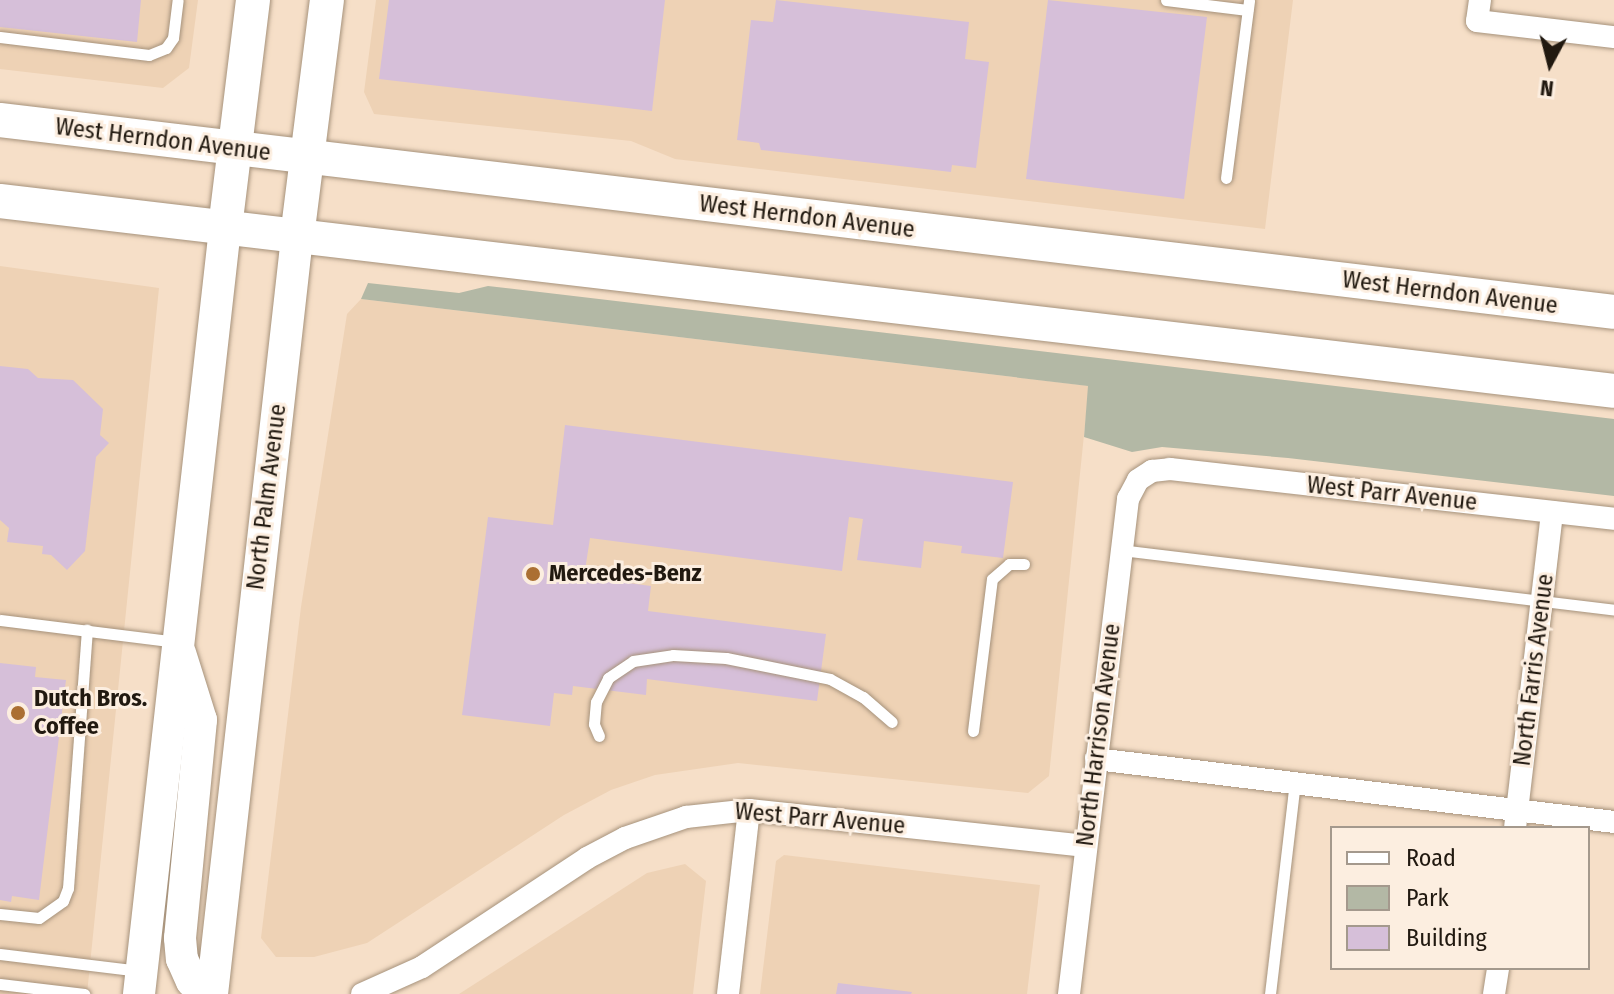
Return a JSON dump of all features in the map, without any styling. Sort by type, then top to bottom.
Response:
[{"type":"main road","points":[[147,986],[176,642],[253,0]]},
{"type":"main road","name":"North Palm Avenue","points":[[216,994],[297,237],[327,0]]},
{"type":"main road","name":"West Herndon Avenue","points":[[0,120],[1614,312]]},
{"type":"main road","points":[[0,201],[1614,391]]},
{"type":"main road","points":[[176,642],[201,720],[181,949],[192,981],[216,994]]},
{"type":"street","points":[[1478,10],[1614,37]]},
{"type":"street","name":"West Parr Avenue","points":[[1138,480],[1152,471],[1170,469],[1552,512]]},
{"type":"street","name":"North Harrison Avenue","points":[[1069,994],[1121,550],[1128,499],[1138,480]]},
{"type":"street","points":[[1552,512],[1614,519]]},
{"type":"street","name":"North Farris Avenue","points":[[1516,819],[1552,512]]},
{"type":"street","points":[[1096,759],[1295,782],[1516,819],[1614,822]]},
{"type":"street","points":[[728,994],[749,810]]},
{"type":"street","name":"West Parr Avenue","points":[[362,994],[422,967],[518,902],[625,838],[686,817],[749,810],[1086,846]]},
{"type":"street","points":[[1494,994],[1498,970]]},
{"type":"lane","points":[[0,37],[149,55],[166,48],[173,38],[178,0]]},
{"type":"lane","points":[[1166,0],[1248,5],[1226,178]]},
{"type":"lane","points":[[1121,550],[1614,610]]},
{"type":"lane","points":[[973,731],[992,579],[1009,564],[1024,564]]},
{"type":"lane","points":[[0,620],[176,642]]},
{"type":"lane","points":[[0,914],[39,918],[63,901],[68,888],[87,630]]},
{"type":"lane","points":[[599,736],[594,724],[596,702],[608,678],[633,661],[673,655],[739,660],[830,679],[863,697],[892,722]]},
{"type":"lane","points":[[1270,994],[1295,782]]},
{"type":"lane","points":[[0,954],[147,986]]},
{"type":"lane","points":[[0,984],[84,994]]},
{"type":"shaded area","points":[[0,0],[198,0],[189,68],[163,88],[0,69]]},
{"type":"shaded area","points":[[376,0],[1293,0],[1265,229],[675,159],[631,141],[374,114],[364,92]]},
{"type":"shaded area","points":[[0,266],[159,288],[87,994],[0,994]]},
{"type":"shaded area","points":[[361,299],[1089,386],[1049,776],[1028,793],[738,763],[655,775],[611,790],[564,815],[367,943],[314,957],[276,957],[261,938],[301,607],[347,314]]},
{"type":"shaded area","points":[[784,855],[1040,885],[1027,994],[760,994],[776,861]]},
{"type":"shaded area","points":[[685,864],[706,881],[693,994],[459,994],[647,873]]},
{"type":"green space","points":[[368,283],[459,293],[488,286],[1614,419],[1614,496],[1288,458],[1162,447],[1132,452],[1084,437],[1088,386],[361,299]]},
{"type":"building","points":[[0,0],[141,0],[137,42],[0,27]]},
{"type":"building","points":[[389,0],[665,0],[652,111],[379,79]]},
{"type":"building","points":[[776,0],[969,22],[965,59],[989,62],[976,168],[952,165],[951,172],[761,150],[759,143],[737,140],[751,20],[773,22]]},
{"type":"building","points":[[1048,0],[1207,17],[1184,199],[1026,179]]},
{"type":"building","points":[[0,366],[28,369],[38,378],[73,380],[103,409],[100,435],[109,443],[96,457],[85,551],[67,570],[51,555],[42,554],[43,546],[7,542],[9,528],[0,520]]},
{"type":"building","name":"Mercedes-Benz","points":[[565,425],[1013,482],[1003,558],[961,553],[962,546],[924,541],[921,568],[857,560],[863,519],[849,517],[842,571],[590,538],[584,577],[651,586],[648,611],[826,634],[817,701],[647,679],[646,695],[573,686],[572,695],[554,693],[550,726],[462,715],[488,517],[553,525]]},
{"type":"building","points":[[0,663],[36,667],[35,677],[66,680],[39,900],[12,896],[11,902],[0,900]]},
{"type":"building","points":[[838,983],[912,992],[836,994]]},
{"type":"place","name":"Mercedes-Benz","points":[[533,574]]},
{"type":"place","name":"Dutch Bros. Coffee","points":[[18,713]]}]
